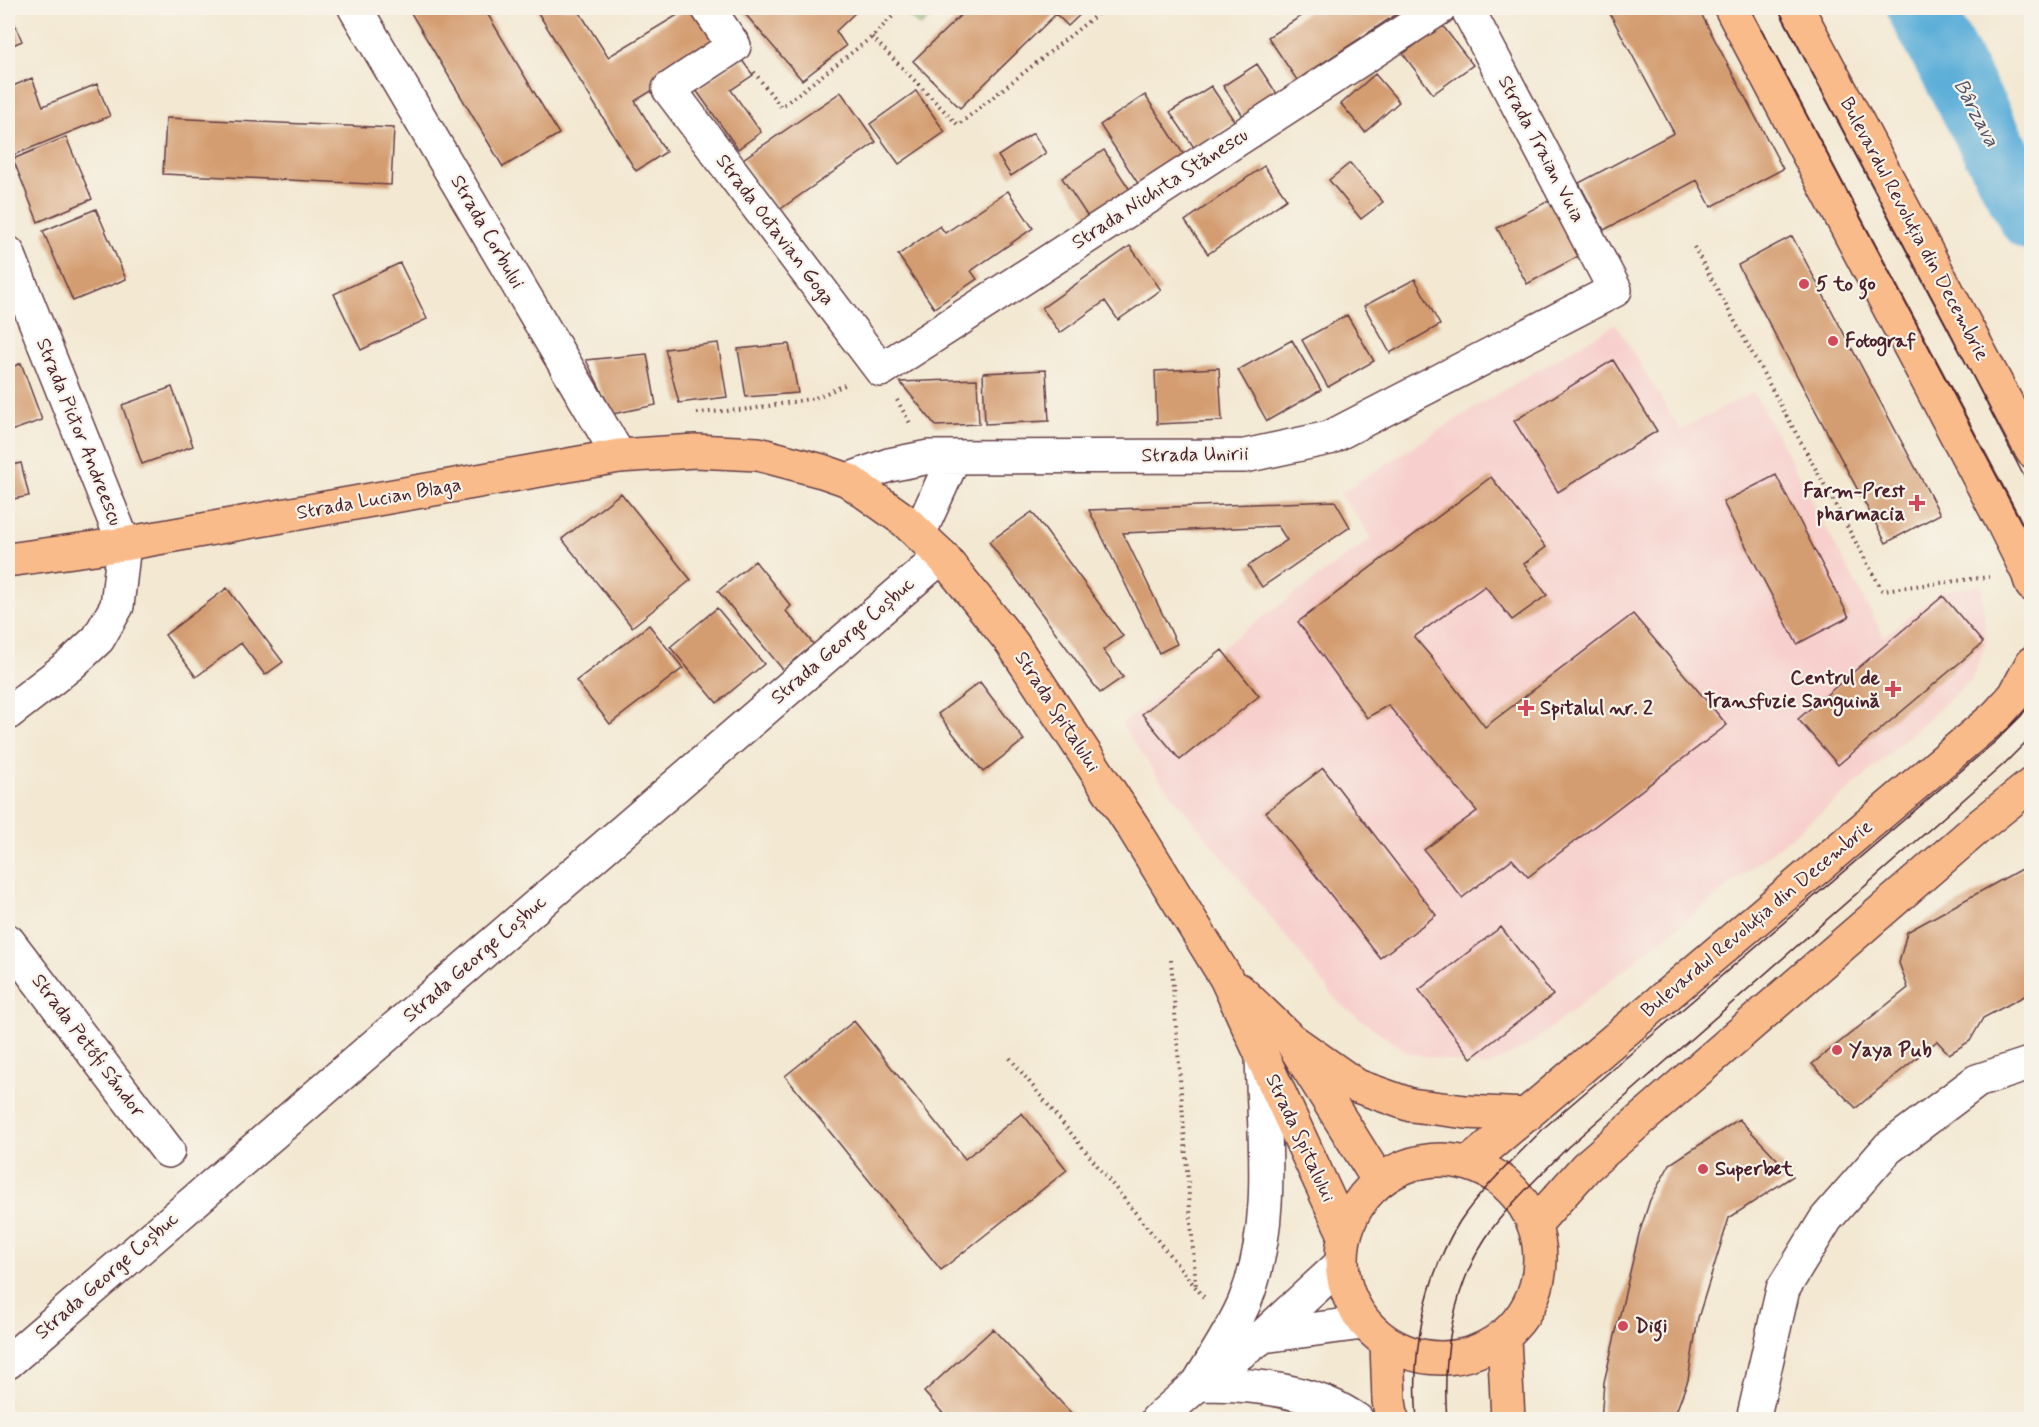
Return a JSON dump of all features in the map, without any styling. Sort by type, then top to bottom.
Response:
[{"type":"main road","points":[[1731,8],[2003,523],[2028,573],[2031,585]]},
{"type":"main road","name":"Bulevardul Revoluția din Decembrie","points":[[1797,8],[2031,451]]},
{"type":"main road","name":"Strada Lucian Blaga","points":[[8,560],[124,544],[619,456],[695,451],[758,454],[848,480]]},
{"type":"main road","name":"Strada Spitalului","points":[[848,480],[904,520],[930,545],[1012,643],[1133,827],[1226,978],[1343,1249]]},
{"type":"main road","name":"Bulevardul Revoluția din Decembrie","points":[[1469,1163],[1996,716],[2014,695],[2031,663]]},
{"type":"main road","points":[[1535,1224],[1586,1167],[2031,784]]},
{"type":"main road","name":"Strada Spitalului","points":[[1226,978],[1290,1039],[1379,1181]]},
{"type":"main road","points":[[1290,1039],[1357,1086],[1411,1105],[1466,1112],[1527,1115]]},
{"type":"main road","points":[[1375,1333],[1416,1356],[1447,1359],[1478,1353],[1504,1337],[1525,1314],[1538,1285],[1541,1255],[1535,1224],[1520,1197],[1509,1186],[1497,1176],[1469,1163],[1438,1159],[1406,1166],[1379,1181],[1357,1204],[1343,1249],[1348,1295],[1375,1333],[1392,1419]]},
{"type":"main road","points":[[1504,1337],[1508,1419]]},
{"type":"street","name":"Strada Corbului","points":[[355,8],[619,456]]},
{"type":"street","points":[[708,8],[734,46]]},
{"type":"street","name":"Strada Nichita Stănescu","points":[[881,370],[1440,8]]},
{"type":"street","name":"Strada Traian Vuia","points":[[1467,8],[1615,290]]},
{"type":"street","name":"Strada Octavian Goga","points":[[734,46],[669,89],[881,370]]},
{"type":"street","name":"Strada Pictor Andreescu","points":[[8,253],[124,544]]},
{"type":"street","name":"Strada Unirii","points":[[848,480],[888,465],[941,457],[1245,456],[1329,438],[1615,290]]},
{"type":"street","points":[[930,545],[941,457]]},
{"type":"street","points":[[8,713],[70,665],[98,639],[117,606],[124,544]]},
{"type":"street","name":"Strada George Coșbuc","points":[[8,1362],[930,545]]},
{"type":"street","points":[[1982,824],[2031,804]]},
{"type":"street","name":"Strada Petőfi Sándor","points":[[8,941],[168,1151]]},
{"type":"street","points":[[1198,1384],[1245,1301],[1258,1261],[1265,1212],[1262,1057]]},
{"type":"street","points":[[1753,1419],[1782,1289],[1826,1219],[1888,1148],[1977,1081],[2031,1063]]},
{"type":"street","points":[[1157,1419],[1198,1384],[1263,1336],[1343,1249]]},
{"type":"street","points":[[1263,1336],[1375,1333]]},
{"type":"street","points":[[1198,1384],[1245,1384],[1279,1389],[1329,1404],[1357,1419]]},
{"type":"path","points":[[734,46],[780,107],[872,37],[901,8]]},
{"type":"path","points":[[872,37],[958,125],[1105,8]]},
{"type":"path","points":[[1694,247],[1882,590],[1989,577]]},
{"type":"path","points":[[752,409],[815,398],[881,370],[941,457]]},
{"type":"path","points":[[1171,956],[1196,1288]]},
{"type":"path","points":[[1010,1058],[1207,1302]]},
{"type":"shaded area","name":"Spitalul nr. 2","points":[[1616,324],[1680,430],[1754,392],[1884,637],[1941,591],[1982,585],[1986,644],[1971,680],[1848,791],[1528,1046],[1487,1067],[1408,1053],[1340,1004],[1161,781],[1121,724],[1372,538],[1340,493],[1487,400]]},
{"type":"green space","points":[[900,8],[942,8],[920,26]]},
{"type":"building","points":[[8,8],[22,41],[8,47]]},
{"type":"building","points":[[408,8],[484,8],[559,134],[503,167]]},
{"type":"building","points":[[535,8],[577,8],[608,57],[689,8],[699,8],[723,47],[635,101],[666,152],[636,171]]},
{"type":"building","points":[[740,8],[860,8],[836,31],[846,46],[802,80]]},
{"type":"building","points":[[968,8],[1087,8],[1068,26],[1056,14],[960,108],[913,61]]},
{"type":"building","points":[[1314,8],[1399,8],[1401,11],[1297,80],[1268,37]]},
{"type":"building","points":[[1607,8],[1698,8],[1783,169],[1711,207],[1697,180],[1604,230],[1579,183],[1674,133]]},
{"type":"building","points":[[1442,25],[1473,65],[1433,94],[1403,54]]},
{"type":"building","points":[[741,59],[753,75],[731,90],[761,132],[738,149],[696,90]]},
{"type":"building","points":[[1257,64],[1277,94],[1243,116],[1223,86]]},
{"type":"building","points":[[1375,74],[1399,102],[1365,132],[1341,104]]},
{"type":"building","points":[[32,78],[43,106],[97,84],[110,116],[11,156],[8,148],[8,88]]},
{"type":"building","points":[[1211,86],[1235,122],[1195,149],[1170,112]]},
{"type":"building","points":[[916,91],[945,132],[899,164],[870,124]]},
{"type":"building","points":[[841,92],[876,142],[779,210],[743,159]]},
{"type":"building","points":[[1145,95],[1184,155],[1139,185],[1100,125]]},
{"type":"building","points":[[166,118],[394,128],[391,185],[163,174]]},
{"type":"building","points":[[1033,133],[1046,153],[1011,176],[998,156]]},
{"type":"building","points":[[66,137],[92,199],[38,222],[13,159]]},
{"type":"building","points":[[1104,150],[1130,190],[1088,217],[1062,178]]},
{"type":"building","points":[[1350,163],[1383,202],[1361,219],[1329,180]]},
{"type":"building","points":[[1264,166],[1287,199],[1208,254],[1185,221]]},
{"type":"building","points":[[1008,191],[1033,228],[971,271],[977,279],[934,308],[898,255],[940,226],[945,233]]},
{"type":"building","points":[[1556,197],[1586,252],[1527,284],[1497,228]]},
{"type":"building","points":[[96,209],[126,279],[73,301],[43,231]]},
{"type":"building","points":[[1792,236],[1940,514],[1886,543],[1738,265]]},
{"type":"building","points":[[1130,246],[1161,290],[1118,320],[1105,301],[1060,333],[1042,308]]},
{"type":"building","points":[[400,263],[427,319],[361,350],[334,294]]},
{"type":"building","points":[[1415,279],[1440,325],[1390,353],[1364,306]]},
{"type":"building","points":[[1347,315],[1374,361],[1328,387],[1302,340]]},
{"type":"building","points":[[1292,340],[1321,390],[1267,421],[1238,370]]},
{"type":"building","points":[[718,343],[727,397],[679,403],[665,349]]},
{"type":"building","points":[[789,344],[798,393],[746,397],[738,349]]},
{"type":"building","points":[[647,354],[656,405],[613,414],[586,360]]},
{"type":"building","points":[[1613,360],[1657,431],[1558,492],[1514,421]]},
{"type":"building","points":[[21,363],[42,420],[8,432],[8,369]]},
{"type":"building","points":[[1219,368],[1222,421],[1157,424],[1155,371]]},
{"type":"building","points":[[1046,370],[1049,421],[985,424],[983,373]]},
{"type":"building","points":[[977,379],[979,424],[936,426],[900,382]]},
{"type":"building","points":[[172,387],[193,446],[142,464],[122,405]]},
{"type":"building","points":[[21,463],[29,496],[8,500],[8,466]]},
{"type":"building","points":[[1776,475],[1849,617],[1797,644],[1723,502]]},
{"type":"building","points":[[1491,477],[1546,547],[1524,564],[1547,595],[1512,620],[1485,586],[1414,637],[1485,727],[1633,614],[1727,725],[1528,877],[1512,859],[1462,898],[1424,850],[1477,811],[1388,705],[1367,718],[1298,622]]},
{"type":"building","points":[[621,493],[691,580],[632,627],[562,539]]},
{"type":"building","points":[[1335,501],[1350,527],[1262,587],[1248,566],[1287,540],[1278,526],[1123,533],[1177,644],[1159,653],[1089,510]]},
{"type":"building","points":[[1032,512],[1123,636],[1103,650],[1123,677],[1100,693],[989,542]]},
{"type":"building","points":[[755,561],[791,606],[786,611],[815,646],[784,671],[718,591]]},
{"type":"building","points":[[227,588],[283,662],[265,675],[241,643],[196,677],[165,635]]},
{"type":"building","name":"Centrul de Transfuzie Sanguină","points":[[1943,596],[1983,643],[1838,765],[1798,719]]},
{"type":"building","points":[[717,608],[764,664],[717,703],[670,647]]},
{"type":"building","points":[[649,625],[683,668],[610,724],[576,681]]},
{"type":"building","points":[[1222,650],[1259,696],[1180,760],[1142,714]]},
{"type":"building","points":[[980,682],[1024,740],[983,772],[938,714]]},
{"type":"building","points":[[1323,768],[1436,915],[1380,958],[1266,812]]},
{"type":"building","points":[[2032,863],[2032,992],[1983,1018],[1970,1041],[1949,1054],[1937,1041],[1856,1108],[1812,1064],[1908,988],[1899,963],[1907,932]]},
{"type":"building","points":[[1501,927],[1553,995],[1471,1058],[1419,990]]},
{"type":"building","points":[[854,1021],[965,1159],[1022,1113],[1067,1170],[941,1270],[785,1076]]},
{"type":"building","points":[[1739,1119],[1793,1176],[1729,1218],[1698,1318],[1688,1380],[1673,1420],[1601,1420],[1604,1382],[1639,1234],[1650,1200],[1670,1164]]},
{"type":"building","points":[[993,1329],[1071,1413],[1064,1420],[949,1420],[924,1392]]},
{"type":"waterway","name":"Bârzava","points":[[1920,8],[2032,218]]},
{"type":"tram line","points":[[1750,8],[2032,543]]},
{"type":"tram line","points":[[1778,8],[2032,492]]},
{"type":"tram line","points":[[1417,1420],[1418,1343],[1429,1291],[1448,1243],[1460,1221],[1478,1197],[1546,1126],[1996,741],[2021,716],[2032,701]]},
{"type":"tram line","points":[[1447,1420],[1446,1373],[1457,1303],[1474,1259],[1503,1214],[1568,1147],[2004,764],[2032,736]]},
{"type":"place","name":"5 to go","points":[[1804,284]]},
{"type":"place","name":"Fotograf","points":[[1833,341]]},
{"type":"place","name":"Farm-Prest pharmacia","points":[[1917,503]]},
{"type":"place","name":"Centrul de Transfuzie Sanguină","points":[[1893,689]]},
{"type":"place","name":"Spitalul nr. 2","points":[[1526,708]]},
{"type":"place","name":"Yaya Pub","points":[[1837,1050]]},
{"type":"place","name":"Superbet","points":[[1703,1169]]},
{"type":"place","name":"Digi","points":[[1623,1326]]}]
